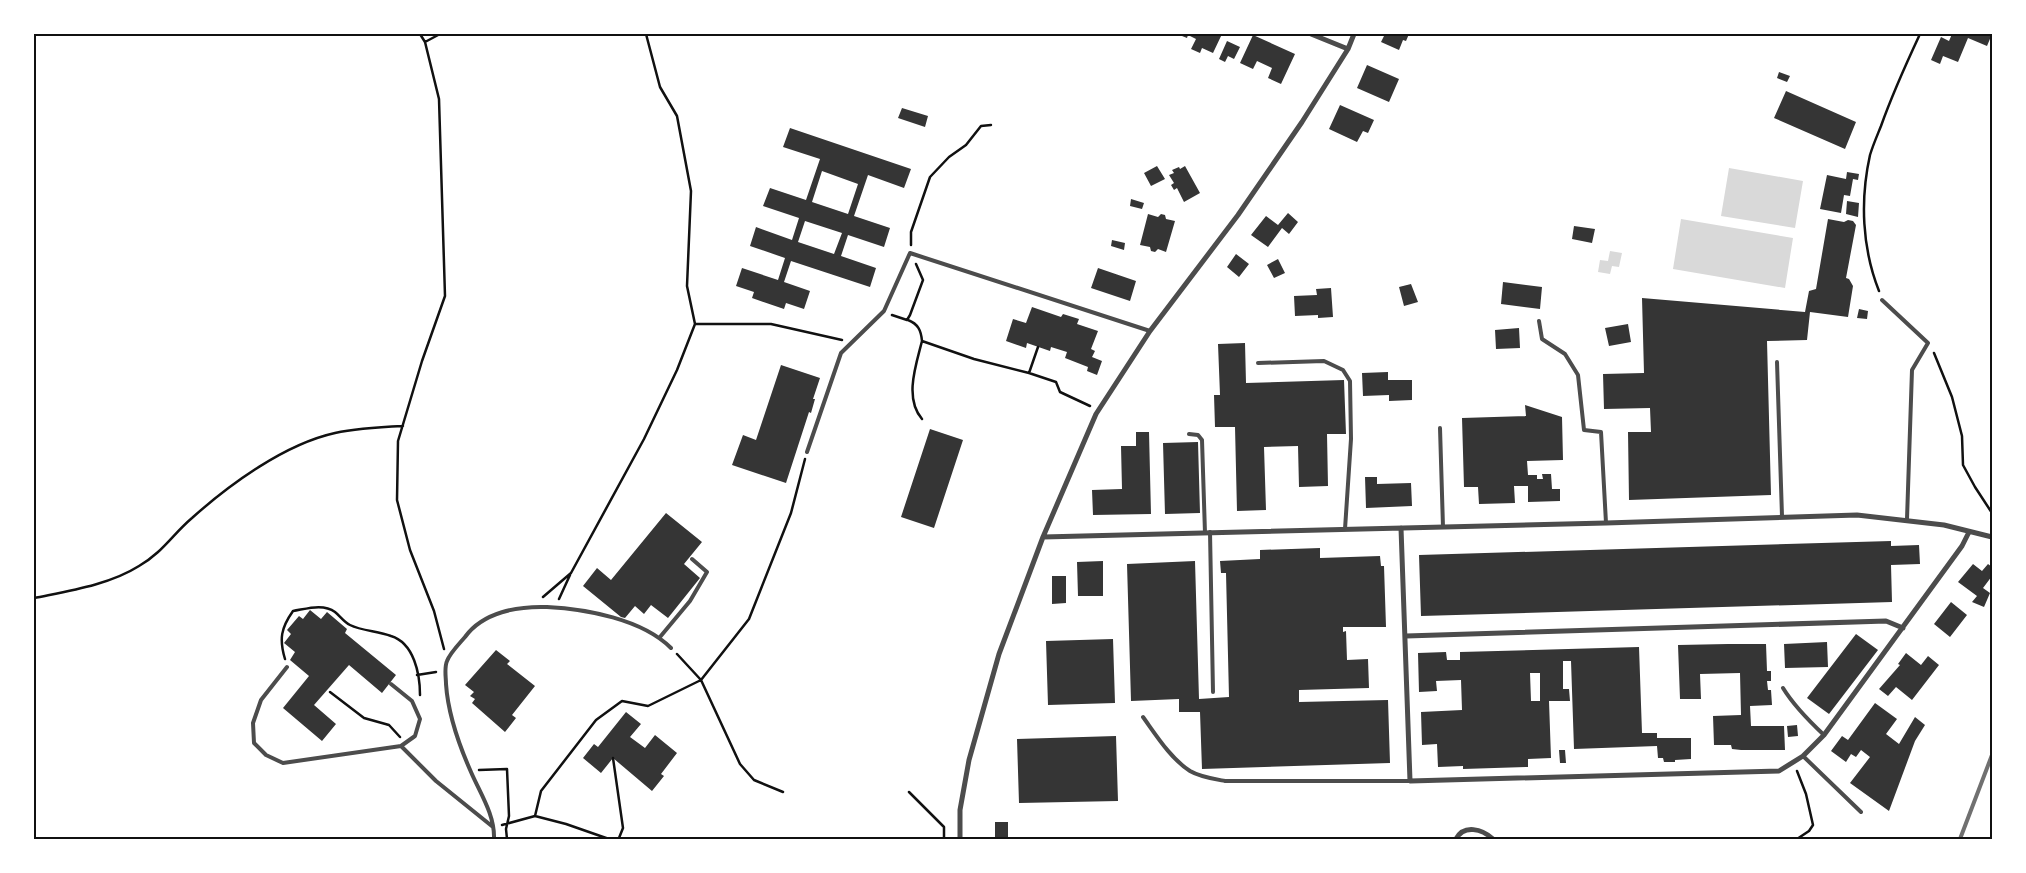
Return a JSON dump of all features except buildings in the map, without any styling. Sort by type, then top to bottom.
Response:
[{"type":"street","points":[[1311,34],[1348,49]]},
{"type":"street","points":[[960,839],[960,810],[969,760],[986,692],[1043,537],[1098,410],[1150,331],[1238,215],[1302,122],[1348,49],[1354,34]]},
{"type":"street","points":[[1043,537],[1857,515],[1944,524],[1992,537]]},
{"type":"street","points":[[1401,528],[1410,781],[1779,771],[1803,756],[1824,735],[1962,546],[1969,532]]},
{"type":"street","points":[[1406,636],[1886,621],[1903,628]]},
{"type":"street","points":[[1456,839],[1465,830],[1480,830],[1493,839]]},
{"type":"lane","points":[[807,452],[841,353],[884,311],[910,253],[1150,331]]},
{"type":"lane","points":[[1882,300],[1928,343],[1912,370],[1908,519]]},
{"type":"lane","points":[[1539,321],[1542,339],[1565,354],[1578,375],[1584,430],[1601,432],[1606,523]]},
{"type":"lane","points":[[1258,363],[1324,361],[1343,370],[1350,381],[1351,439],[1345,529]]},
{"type":"lane","points":[[1778,362],[1782,516]]},
{"type":"lane","points":[[1440,428],[1443,527]]},
{"type":"lane","points":[[1189,434],[1198,435],[1202,440],[1208,532],[1213,692]]},
{"type":"lane","points":[[660,636],[690,601],[708,572],[692,559]]},
{"type":"lane","points":[[494,839],[495,829],[470,770],[453,722],[447,697],[445,670],[447,661],[471,628],[499,612],[533,606],[577,608],[617,619],[660,636],[671,648]]},
{"type":"lane","points":[[288,667],[262,700],[253,723],[254,743],[266,755],[283,763],[401,746],[415,736],[420,719],[412,702],[391,684]]},
{"type":"lane","points":[[1783,688],[1792,703],[1804,717],[1824,735]]},
{"type":"lane","points":[[1144,717],[1165,748],[1190,771],[1225,781],[1410,781]]},
{"type":"lane","points":[[401,746],[436,781],[495,829]]},
{"type":"lane","points":[[1803,756],[1861,812]]},
{"type":"path","points":[[420,34],[425,42],[439,99],[446,296],[422,361],[398,441],[397,500],[410,550],[434,610],[447,661]]},
{"type":"path","points":[[425,42],[440,34]]},
{"type":"path","points":[[556,607],[571,573],[644,439],[677,370],[695,324],[687,286],[691,191],[677,116],[660,86],[646,34]]},
{"type":"path","points":[[1882,300],[1873,276],[1867,250],[1864,198],[1871,154],[1887,108],[1920,34]]},
{"type":"path","points":[[908,320],[923,280],[910,253],[911,232],[930,176],[949,157],[966,145],[981,126],[991,125]]},
{"type":"path","points":[[884,311],[914,322],[921,332],[922,341],[912,380],[915,405],[922,420]]},
{"type":"path","points":[[695,324],[771,324],[853,343]]},
{"type":"path","points":[[922,341],[974,359],[1056,382],[1060,392],[1098,410]]},
{"type":"path","points":[[1928,343],[1939,362],[1952,397],[1962,436],[1963,465],[1992,513]]},
{"type":"path","points":[[1029,373],[1038,347]]},
{"type":"path","points":[[34,598],[90,585],[138,567],[162,551],[181,528],[216,497],[255,470],[301,444],[334,433],[403,426]]},
{"type":"path","points":[[534,816],[540,791],[596,720],[622,701],[648,706],[701,680],[749,619],[791,512],[807,452]]},
{"type":"path","points":[[533,606],[571,573]]},
{"type":"path","points":[[288,667],[282,637],[284,624],[293,611],[318,607],[332,610],[350,625],[394,636],[405,644],[414,659],[420,685],[420,719]]},
{"type":"path","points":[[671,648],[701,680],[740,764],[754,780],[783,792]]},
{"type":"path","points":[[417,675],[445,670]]},
{"type":"path","points":[[330,692],[364,718],[389,724],[400,736],[401,746]]},
{"type":"path","points":[[495,829],[507,822],[534,816],[566,824],[609,839],[619,838],[623,828],[612,758]]},
{"type":"path","points":[[1796,761],[1797,772],[1806,794],[1812,825],[1809,831],[1797,839]]},
{"type":"path","points":[[470,770],[507,769],[509,816],[507,839]]},
{"type":"path","points":[[909,792],[944,827],[944,839]]},
{"type":"shaded area","points":[[1729,168],[1803,181],[1795,228],[1721,216]]},
{"type":"shaded area","points":[[1681,219],[1793,238],[1785,288],[1673,269]]},
{"type":"shaded area","points":[[1610,251],[1622,253],[1619,267],[1612,266],[1610,274],[1598,272],[1600,260],[1608,261]]},
{"type":"railway","points":[[1960,839],[1992,755]]}]
